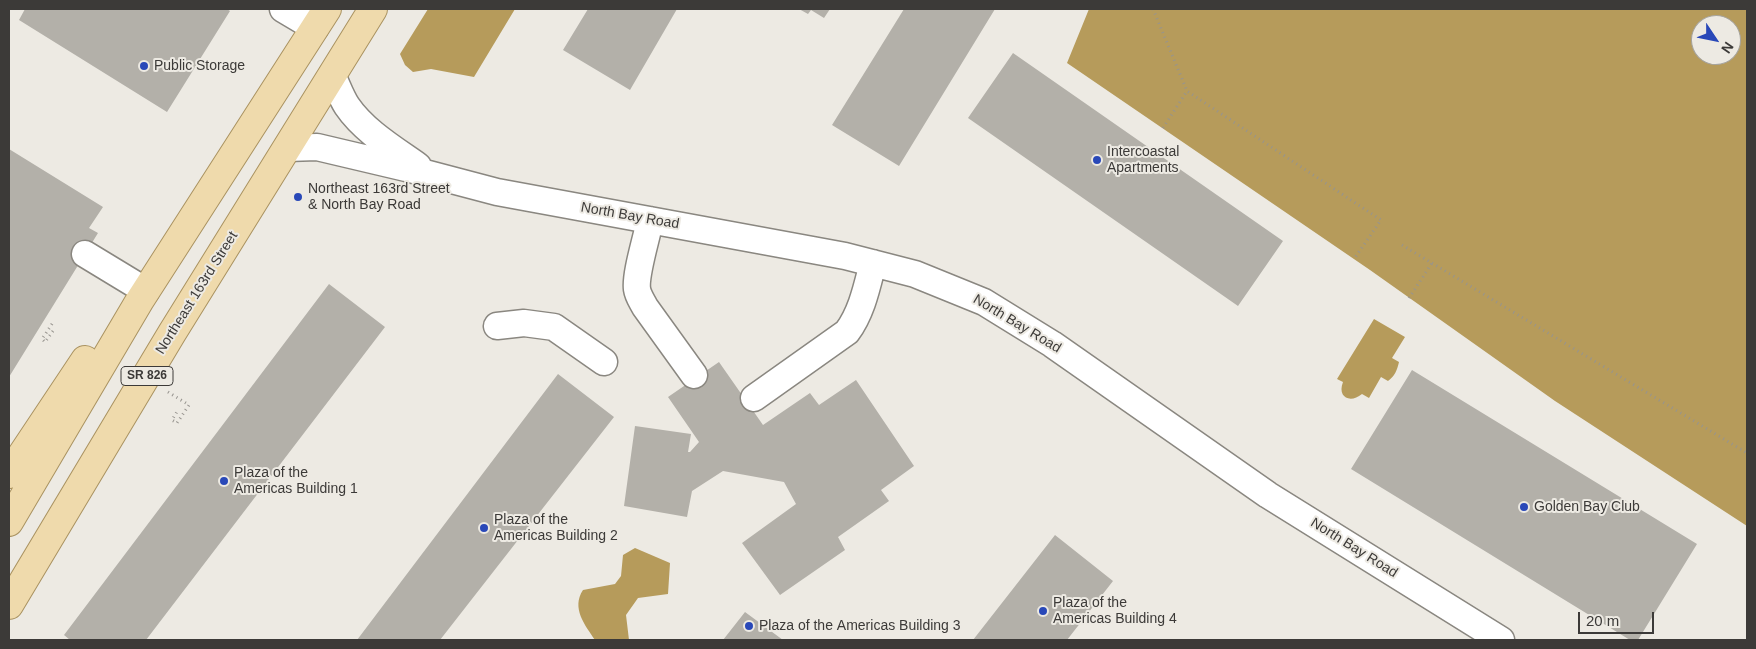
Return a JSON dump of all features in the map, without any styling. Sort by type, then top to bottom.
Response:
[{"type":"main road","name":"Northeast 163rd Street","points":[[9,605],[167,342],[373,9]]},
{"type":"main road","points":[[332,75],[382,9]]},
{"type":"main road","points":[[9,522],[143,296],[321,19]]},
{"type":"main road","points":[[9,474],[101,335],[143,296]]},
{"type":"street","points":[[283,9],[321,19]]},
{"type":"street","name":"North Bay Road","points":[[332,75],[347,106],[358,120],[431,175]]},
{"type":"street","name":"North Bay Road","points":[[287,148],[317,147],[497,192],[835,254],[915,274],[984,302],[1060,349],[1268,495],[1501,640]]},
{"type":"street","points":[[650,220],[638,278],[637,288],[639,296],[694,375]]},
{"type":"street","points":[[85,254],[143,296]]},
{"type":"street","points":[[754,398],[847,332],[854,323],[864,295],[872,263]]},
{"type":"street","points":[[497,326],[524,324],[554,327],[604,362]]},
{"type":"path","points":[[1153,9],[1187,92],[1381,220],[1354,259]]},
{"type":"path","points":[[1163,128],[1187,92]]},
{"type":"path","points":[[1402,245],[1747,453]]},
{"type":"path","points":[[1409,298],[1432,263]]},
{"type":"path","points":[[53,331],[45,342],[42,339],[54,321]]},
{"type":"path","points":[[168,392],[188,405],[177,423],[172,420],[178,410]]},
{"type":"shaded area","points":[[428,9],[515,9],[474,77],[431,69],[413,72],[405,65],[400,54]]},
{"type":"shaded area","points":[[1089,9],[1747,9],[1747,526],[1555,401],[1370,270],[1067,63]]},
{"type":"shaded area","points":[[1374,319],[1405,337],[1392,358],[1399,362],[1394,375],[1388,381],[1381,377],[1369,398],[1362,394],[1349,399],[1343,395],[1343,382],[1337,379]]},
{"type":"shaded area","points":[[635,548],[670,563],[668,594],[638,598],[626,615],[629,640],[595,640],[579,610],[578,603],[583,590],[615,584],[621,576],[623,555]]},
{"type":"building","name":"Public Storage","points":[[25,9],[227,9],[230,11],[167,112],[19,20]]},
{"type":"building","points":[[588,9],[677,9],[630,90],[563,50]]},
{"type":"building","points":[[799,9],[830,9],[824,18],[811,10],[808,14]]},
{"type":"building","points":[[904,9],[995,9],[899,166],[832,125]]},
{"type":"building","name":"Intercoastal Apartments","points":[[1013,53],[1283,241],[1238,306],[968,118]]},
{"type":"building","points":[[9,149],[103,207],[89,228],[98,233],[9,377]]},
{"type":"building","name":"Plaza of the Americas Building 1","points":[[329,284],[385,327],[146,640],[70,640],[64,635]]},
{"type":"building","points":[[719,362],[763,425],[810,393],[819,405],[856,380],[914,466],[881,490],[889,501],[838,537],[845,550],[780,595],[742,543],[796,504],[784,482],[723,471],[692,491],[687,517],[624,506],[635,426],[691,434],[688,452],[690,452],[699,442],[668,397]]},
{"type":"building","name":"Golden Bay Club","points":[[1412,370],[1697,544],[1638,640],[1630,640],[1351,469]]},
{"type":"building","name":"Plaza of the Americas Building 2","points":[[558,374],[614,417],[440,640],[357,640]]},
{"type":"building","name":"Plaza of the Americas Building 4","points":[[1055,535],[1113,581],[1067,640],[973,640]]},
{"type":"building","name":"Plaza of the Americas Building 3","points":[[745,612],[783,640],[723,640]]},
{"type":"place","name":"Public Storage","points":[[144,66]]},
{"type":"place","name":"Intercoastal Apartments","points":[[1097,160]]},
{"type":"place","name":"Northeast 163rd Street & North Bay Road","points":[[298,197]]},
{"type":"place","name":"Plaza of the Americas Building 1","points":[[224,481]]},
{"type":"place","name":"Golden Bay Club","points":[[1524,507]]},
{"type":"place","name":"Plaza of the Americas Building 2","points":[[484,528]]},
{"type":"place","name":"Plaza of the Americas Building 4","points":[[1043,611]]},
{"type":"place","name":"Plaza of the Americas Building 3","points":[[749,626]]}]
